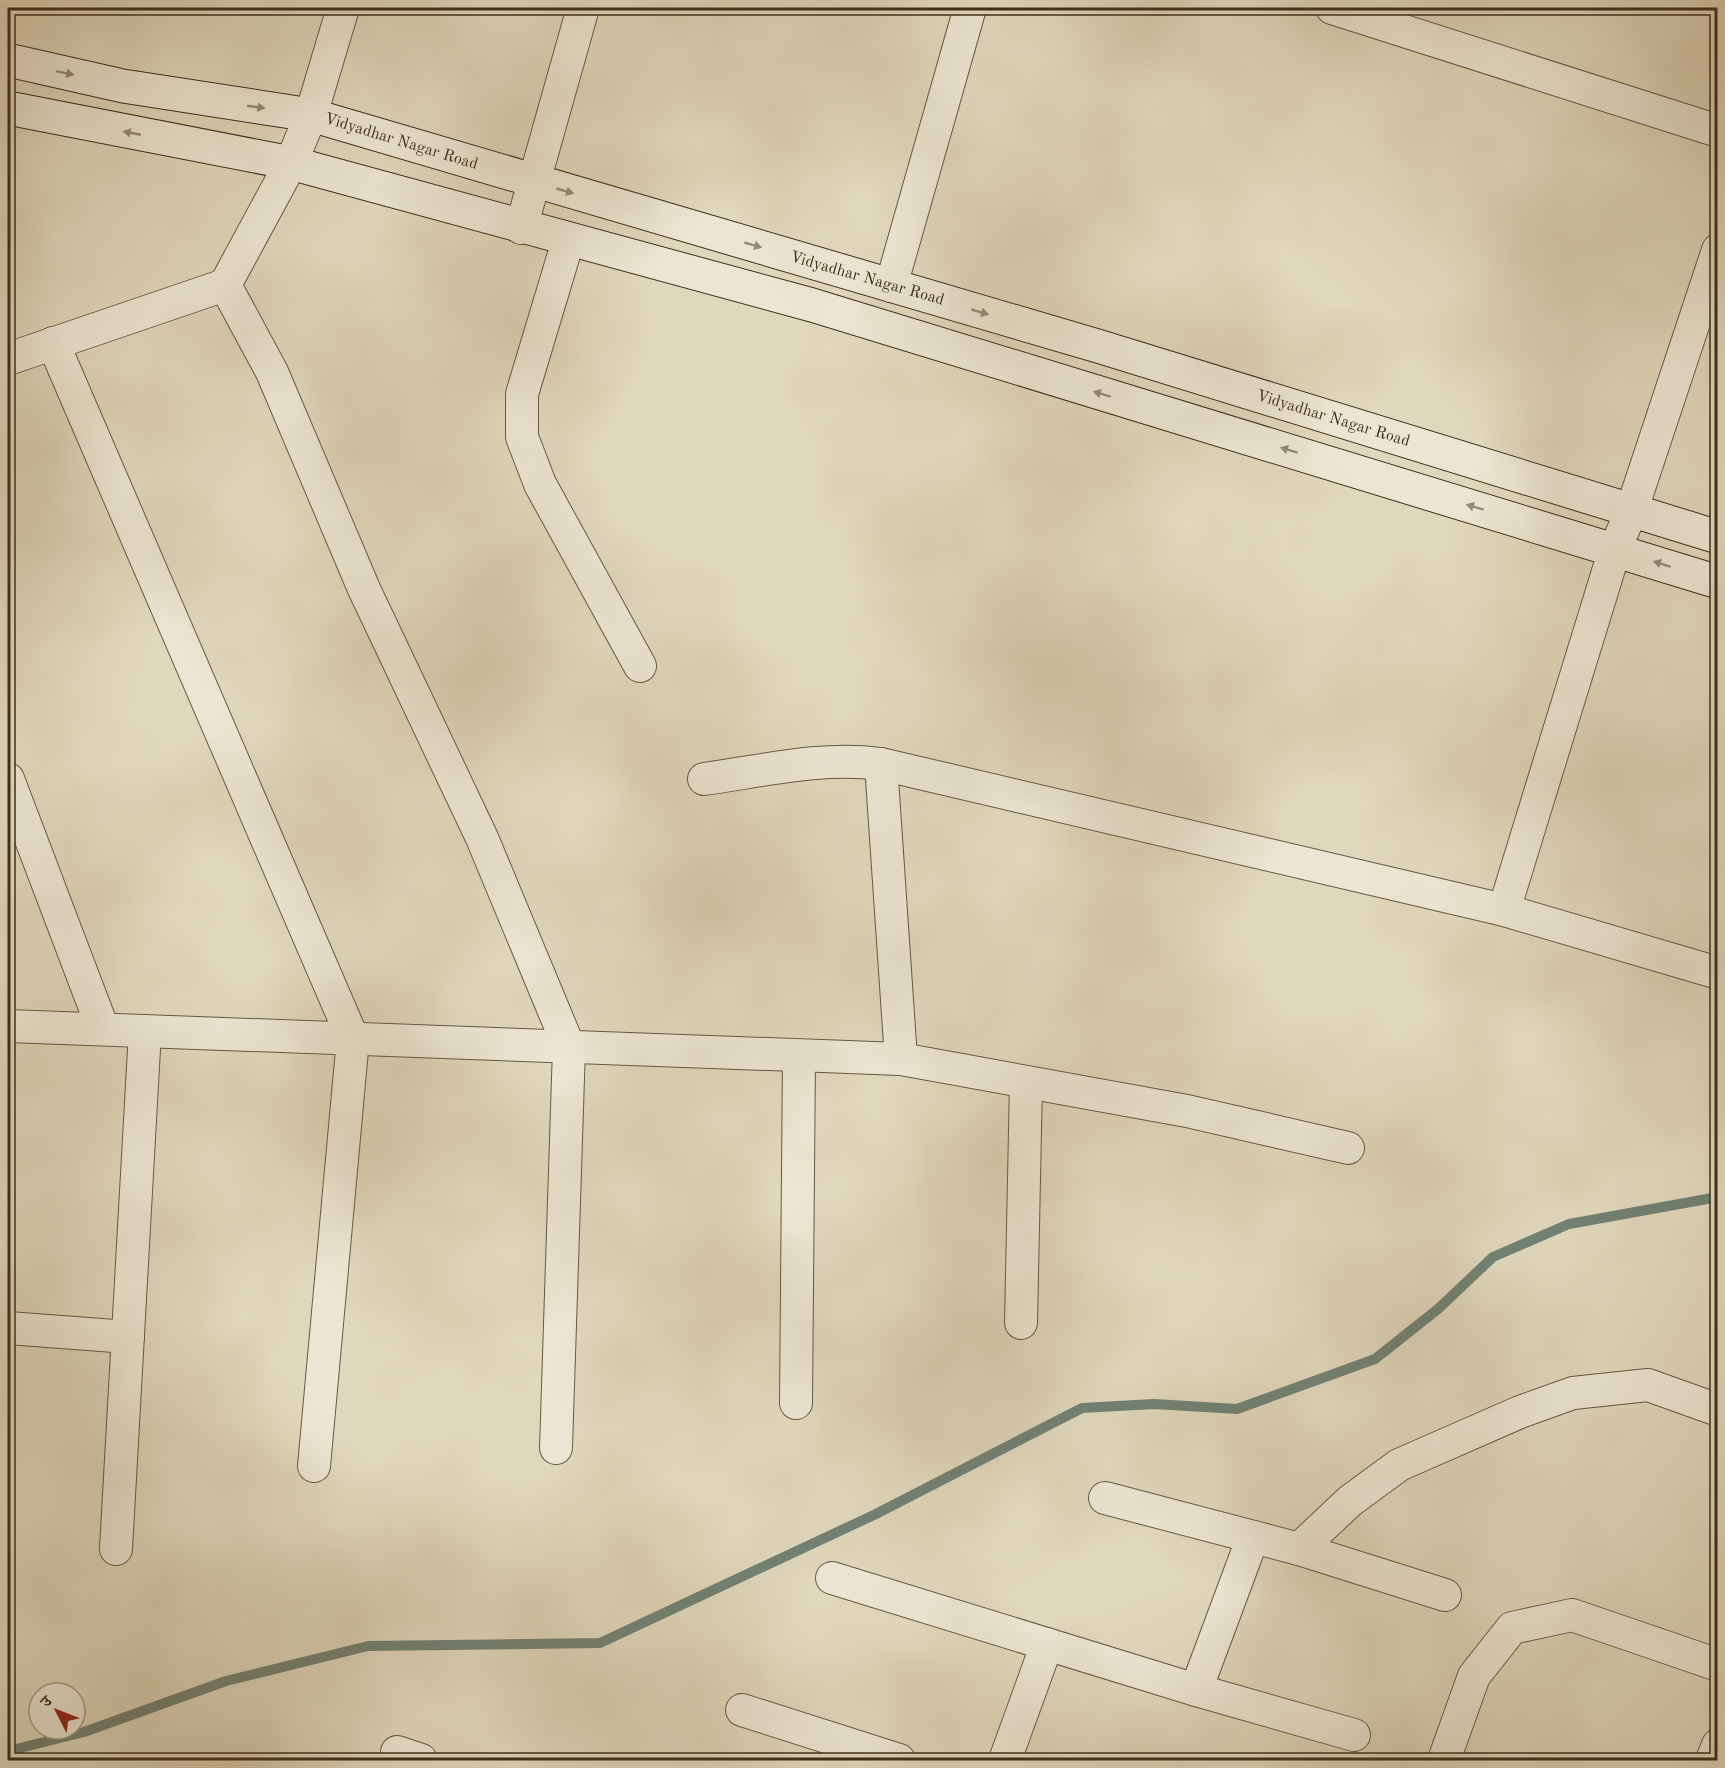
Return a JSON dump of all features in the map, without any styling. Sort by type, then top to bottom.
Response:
[{"type":"main road","name":"Vidyadhar Nagar Road","points":[[8,60],[134,87],[311,115],[1101,347],[1718,537]]},
{"type":"main road","points":[[8,108],[291,164],[568,241],[812,305],[1718,582]]},
{"type":"street","points":[[8,359],[225,285],[291,164],[311,115],[343,8]]},
{"type":"street","points":[[521,228],[582,8]]},
{"type":"street","points":[[891,286],[970,8]]},
{"type":"street","points":[[1332,8],[1718,130]]},
{"type":"street","points":[[568,241],[522,394],[522,437],[540,484],[640,666]]},
{"type":"street","points":[[1504,910],[1616,549],[1631,512],[1718,250]]},
{"type":"street","points":[[225,285],[272,372],[364,589],[482,838],[569,1047],[556,1448]]},
{"type":"street","points":[[53,343],[353,1039],[314,1466]]},
{"type":"street","points":[[704,779],[819,762],[849,760],[881,764],[1504,910],[1718,973]]},
{"type":"street","points":[[881,764],[901,1059]]},
{"type":"street","points":[[8,779],[103,1029]]},
{"type":"street","points":[[8,1026],[901,1059],[1187,1111],[1348,1148]]},
{"type":"street","points":[[116,1549],[145,1031]]},
{"type":"street","points":[[796,1403],[799,1056]]},
{"type":"street","points":[[1021,1323],[1026,1082]]},
{"type":"street","points":[[8,1328],[128,1337]]},
{"type":"street","points":[[1299,1549],[1350,1501],[1399,1465],[1520,1412],[1574,1393],[1648,1385],[1718,1410]]},
{"type":"street","points":[[1105,1498],[1299,1549],[1445,1595]]},
{"type":"street","points":[[1196,1690],[1252,1537]]},
{"type":"street","points":[[832,1578],[1196,1690],[1354,1735]]},
{"type":"street","points":[[1444,1761],[1474,1676],[1512,1628],[1572,1615],[1718,1665]]},
{"type":"street","points":[[1005,1761],[1047,1644]]},
{"type":"street","points":[[742,1710],[899,1761]]},
{"type":"street","points":[[1712,1761],[1718,1745]]},
{"type":"waterway","points":[[8,1751],[84,1732],[226,1681],[368,1646],[600,1643],[876,1514],[1082,1408],[1154,1404],[1237,1409],[1375,1359],[1438,1309],[1493,1257],[1569,1224],[1718,1197]]}]
